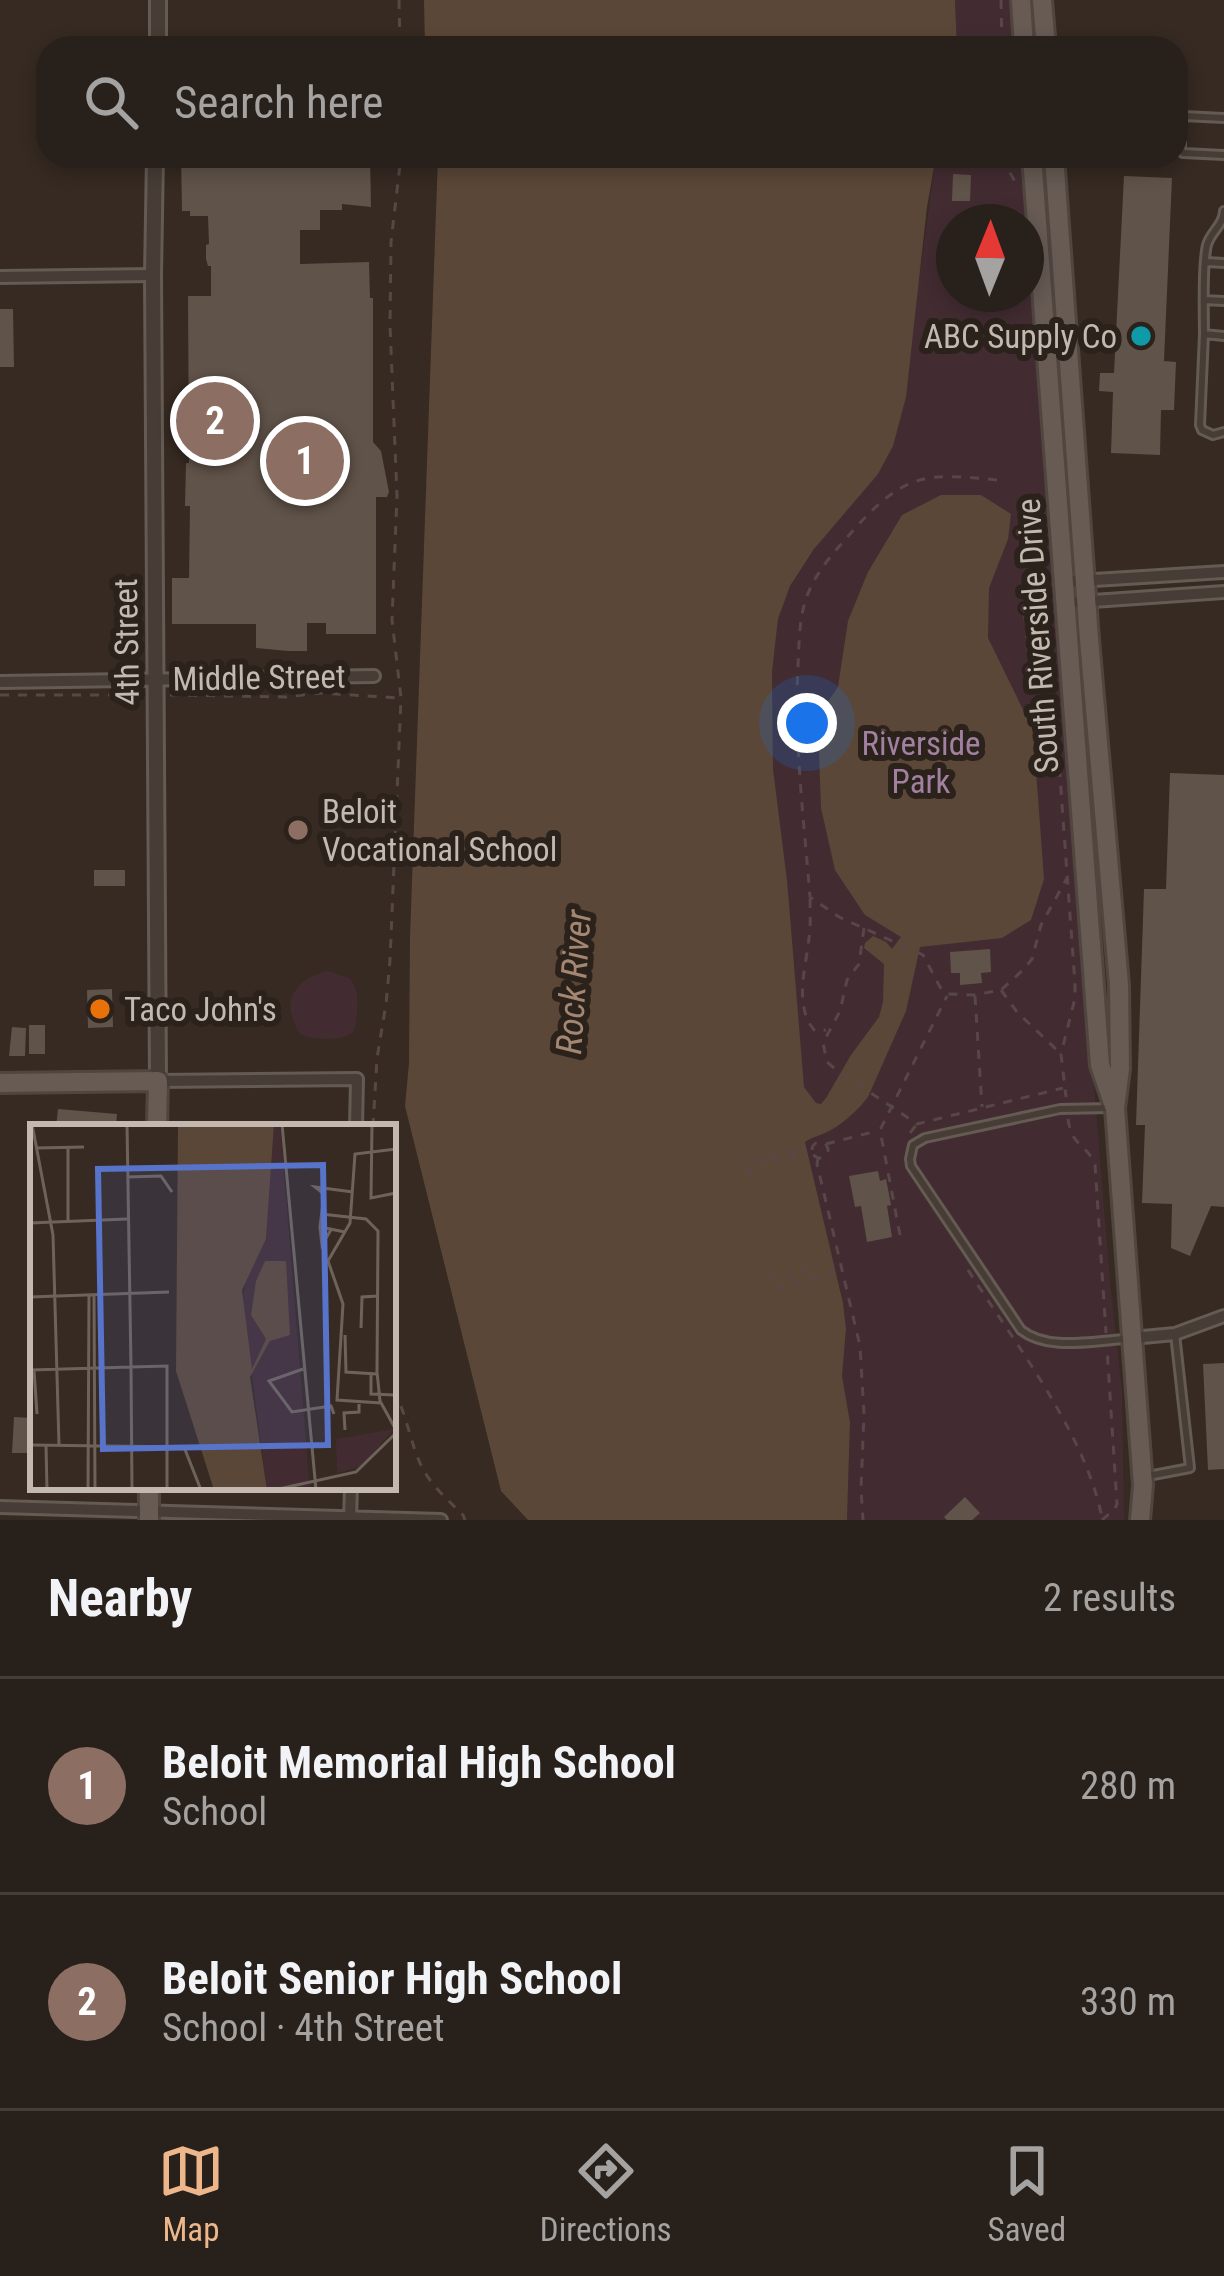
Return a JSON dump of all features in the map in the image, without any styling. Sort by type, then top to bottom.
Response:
[{"type":"main road","points":[[1021,0],[1023,36]]},
{"type":"main road","points":[[1042,0],[1045,36]]},
{"type":"main road","name":"South Riverside Drive","points":[[1033,168],[1100,1065],[1115,1108]]},
{"type":"main road","name":"South Riverside Drive","points":[[1055,168],[1119,985],[1120,1069],[1115,1108],[1142,1481],[1140,1520]]},
{"type":"main road","points":[[0,1083],[158,1081]]},
{"type":"main road","name":"4th Street","points":[[157,1124],[158,1081]]},
{"type":"main road","name":"South Riverside Drive","points":[[1142,1481],[1151,1520]]},
{"type":"street","points":[[158,0],[158,36]]},
{"type":"street","name":"4th Street","points":[[155,168],[158,1081]]},
{"type":"street","points":[[0,277],[153,275]]},
{"type":"street","points":[[1064,603],[1085,591],[1224,572]]},
{"type":"street","points":[[1062,582],[1085,591],[1224,592]]},
{"type":"street","name":"Middle Street","points":[[0,682],[374,676]]},
{"type":"street","points":[[158,1081],[357,1079],[356,1124]]},
{"type":"street","points":[[1132,1338],[1175,1334],[1223,1320]]},
{"type":"street","points":[[0,1507],[149,1516],[440,1520]]},
{"type":"lane","points":[[1188,116],[1224,118]]},
{"type":"lane","points":[[1188,153],[1224,155]]},
{"type":"lane","points":[[1224,211],[1224,222],[1208,242],[1200,424],[1214,435],[1224,432]]},
{"type":"lane","points":[[1207,262],[1224,263]]},
{"type":"lane","points":[[1204,300],[1224,301]]},
{"type":"lane","points":[[1204,334],[1224,337]]},
{"type":"lane","points":[[1115,1108],[1067,1108],[925,1138],[913,1145],[910,1159],[1021,1330],[1042,1341],[1132,1338]]},
{"type":"lane","points":[[1142,1481],[1190,1468],[1175,1334]]},
{"type":"path","points":[[399,0],[400,36]]},
{"type":"path","points":[[1001,0],[1002,36]]},
{"type":"path","points":[[373,1124],[390,960],[401,698],[392,620],[397,496],[390,325],[391,242],[400,168]]},
{"type":"path","points":[[1007,168],[1019,193]]},
{"type":"path","points":[[831,1026],[814,1031],[810,1027],[803,992],[810,897],[796,693],[805,600],[824,563],[900,486],[927,477],[997,480]]},
{"type":"path","points":[[963,1262],[1068,1428],[1087,1464],[1102,1520],[1117,1504],[1095,1165],[1073,1140],[1067,1108],[1061,1054],[1075,998],[1057,735],[1029,659],[1025,616],[1025,590],[1041,557],[1042,523]]},
{"type":"path","points":[[0,695],[286,697],[321,693],[401,698]]},
{"type":"path","points":[[810,897],[839,917],[923,955],[948,994],[974,995],[1001,990],[1032,958],[1041,925],[1068,876]]},
{"type":"path","points":[[864,928],[859,964],[847,980],[840,1011],[824,1043],[827,1062],[917,1124]]},
{"type":"path","points":[[1001,990],[1061,1054]]},
{"type":"path","points":[[900,1235],[880,1130],[948,994]]},
{"type":"path","points":[[974,995],[982,1108]]},
{"type":"path","points":[[906,1139],[917,1124],[1065,1088]]},
{"type":"path","points":[[818,1158],[812,1153],[819,1141],[826,1144],[880,1130]]},
{"type":"path","points":[[818,1158],[827,1154],[826,1144]]},
{"type":"path","points":[[751,1178],[748,1162],[805,1148]]},
{"type":"path","points":[[792,1151],[795,1166]]},
{"type":"path","points":[[777,1155],[781,1169]]},
{"type":"path","points":[[763,1158],[766,1172]]},
{"type":"path","points":[[818,1158],[860,1346],[863,1520]]},
{"type":"path","points":[[818,1263],[821,1277]]},
{"type":"path","points":[[803,1267],[807,1280]]},
{"type":"path","points":[[772,1270],[776,1288],[835,1273]]},
{"type":"path","points":[[789,1270],[792,1284]]},
{"type":"path","points":[[396,1395],[422,1468],[465,1520]]},
{"type":"green space","points":[[955,0],[1012,0],[1014,36],[956,36]]},
{"type":"green space","name":"Riverside Park","points":[[934,168],[1024,168],[1026,204],[936,204],[936,312],[1034,312],[1122,1392],[1124,1520],[847,1520],[850,1422],[842,1376],[846,1330],[805,1142],[787,880],[773,769],[772,672],[778,619],[790,586],[814,549],[919,280]]},
{"type":"green space","points":[[327,971],[350,978],[355,987],[354,1030],[336,1038],[304,1036],[293,1018],[291,1000],[305,981]]},
{"type":"water","points":[[424,0],[955,0],[956,36],[425,36]]},
{"type":"water","name":"Rock River","points":[[438,168],[934,168],[906,397],[893,446],[878,474],[814,549],[790,586],[778,619],[772,672],[773,769],[804,1087],[816,1103],[826,1098],[879,1017],[884,964],[864,948],[865,943],[873,936],[892,949],[901,937],[865,915],[835,870],[821,808],[819,753],[824,707],[838,687],[848,621],[868,572],[902,515],[941,495],[981,495],[1011,514],[1008,539],[989,588],[988,638],[1033,730],[1044,879],[1031,920],[1002,938],[920,947],[906,1011],[868,1097],[837,1126],[805,1142],[846,1329],[842,1376],[850,1422],[847,1520],[528,1520],[501,1491],[405,1106]]},
{"type":"building","points":[[181,168],[370,168],[371,207],[342,204],[342,210],[320,210],[320,230],[300,230],[300,264],[369,262],[373,442],[381,451],[389,492],[387,497],[376,497],[376,634],[326,634],[326,623],[307,623],[307,651],[288,651],[256,648],[256,624],[172,624],[172,578],[189,578],[190,506],[185,506],[188,296],[211,296],[211,266],[206,259],[208,216],[182,211]]},
{"type":"building","points":[[953,174],[971,175],[970,201],[952,201]]},
{"type":"building","name":"ABC Supply Co","points":[[1124,176],[1172,178],[1164,361],[1176,362],[1174,410],[1161,410],[1160,455],[1111,453],[1113,392],[1099,391],[1100,373],[1114,373]]},
{"type":"building","points":[[0,309],[13,309],[14,367],[0,367]]},
{"type":"building","points":[[1170,773],[1224,775],[1224,1207],[1211,1206],[1190,1256],[1171,1248],[1172,1204],[1142,1203],[1145,1125],[1136,1125],[1144,889],[1166,889]]},
{"type":"building","points":[[94,870],[125,870],[125,886],[94,886]]},
{"type":"building","points":[[990,949],[991,972],[981,973],[982,983],[960,985],[960,973],[951,973],[950,952]]},
{"type":"building","name":"Taco John's","points":[[112,989],[113,1027],[88,1028],[87,990]]},
{"type":"building","points":[[29,1025],[45,1025],[45,1054],[29,1054]]},
{"type":"building","points":[[12,1027],[26,1028],[25,1056],[9,1056]]},
{"type":"building","points":[[58,1109],[117,1114],[116,1124],[56,1124]]},
{"type":"building","points":[[878,1171],[880,1181],[886,1179],[892,1237],[867,1242],[861,1206],[855,1207],[849,1176]]},
{"type":"building","points":[[1224,1363],[1224,1469],[1208,1470],[1203,1364]]},
{"type":"building","points":[[14,1417],[30,1418],[30,1453],[12,1453]]},
{"type":"building","points":[[965,1497],[980,1513],[972,1520],[947,1520],[944,1517]]},
{"type":"place","name":"ABC Supply Co","points":[[1141,336]]},
{"type":"place","name":"Beloit Senior High School","points":[[215,421]]},
{"type":"place","name":"Beloit Memorial High School","points":[[305,461]]},
{"type":"place","name":"Beloit Vocational School","points":[[298,830]]},
{"type":"place","name":"Taco John's","points":[[100,1009]]}]
